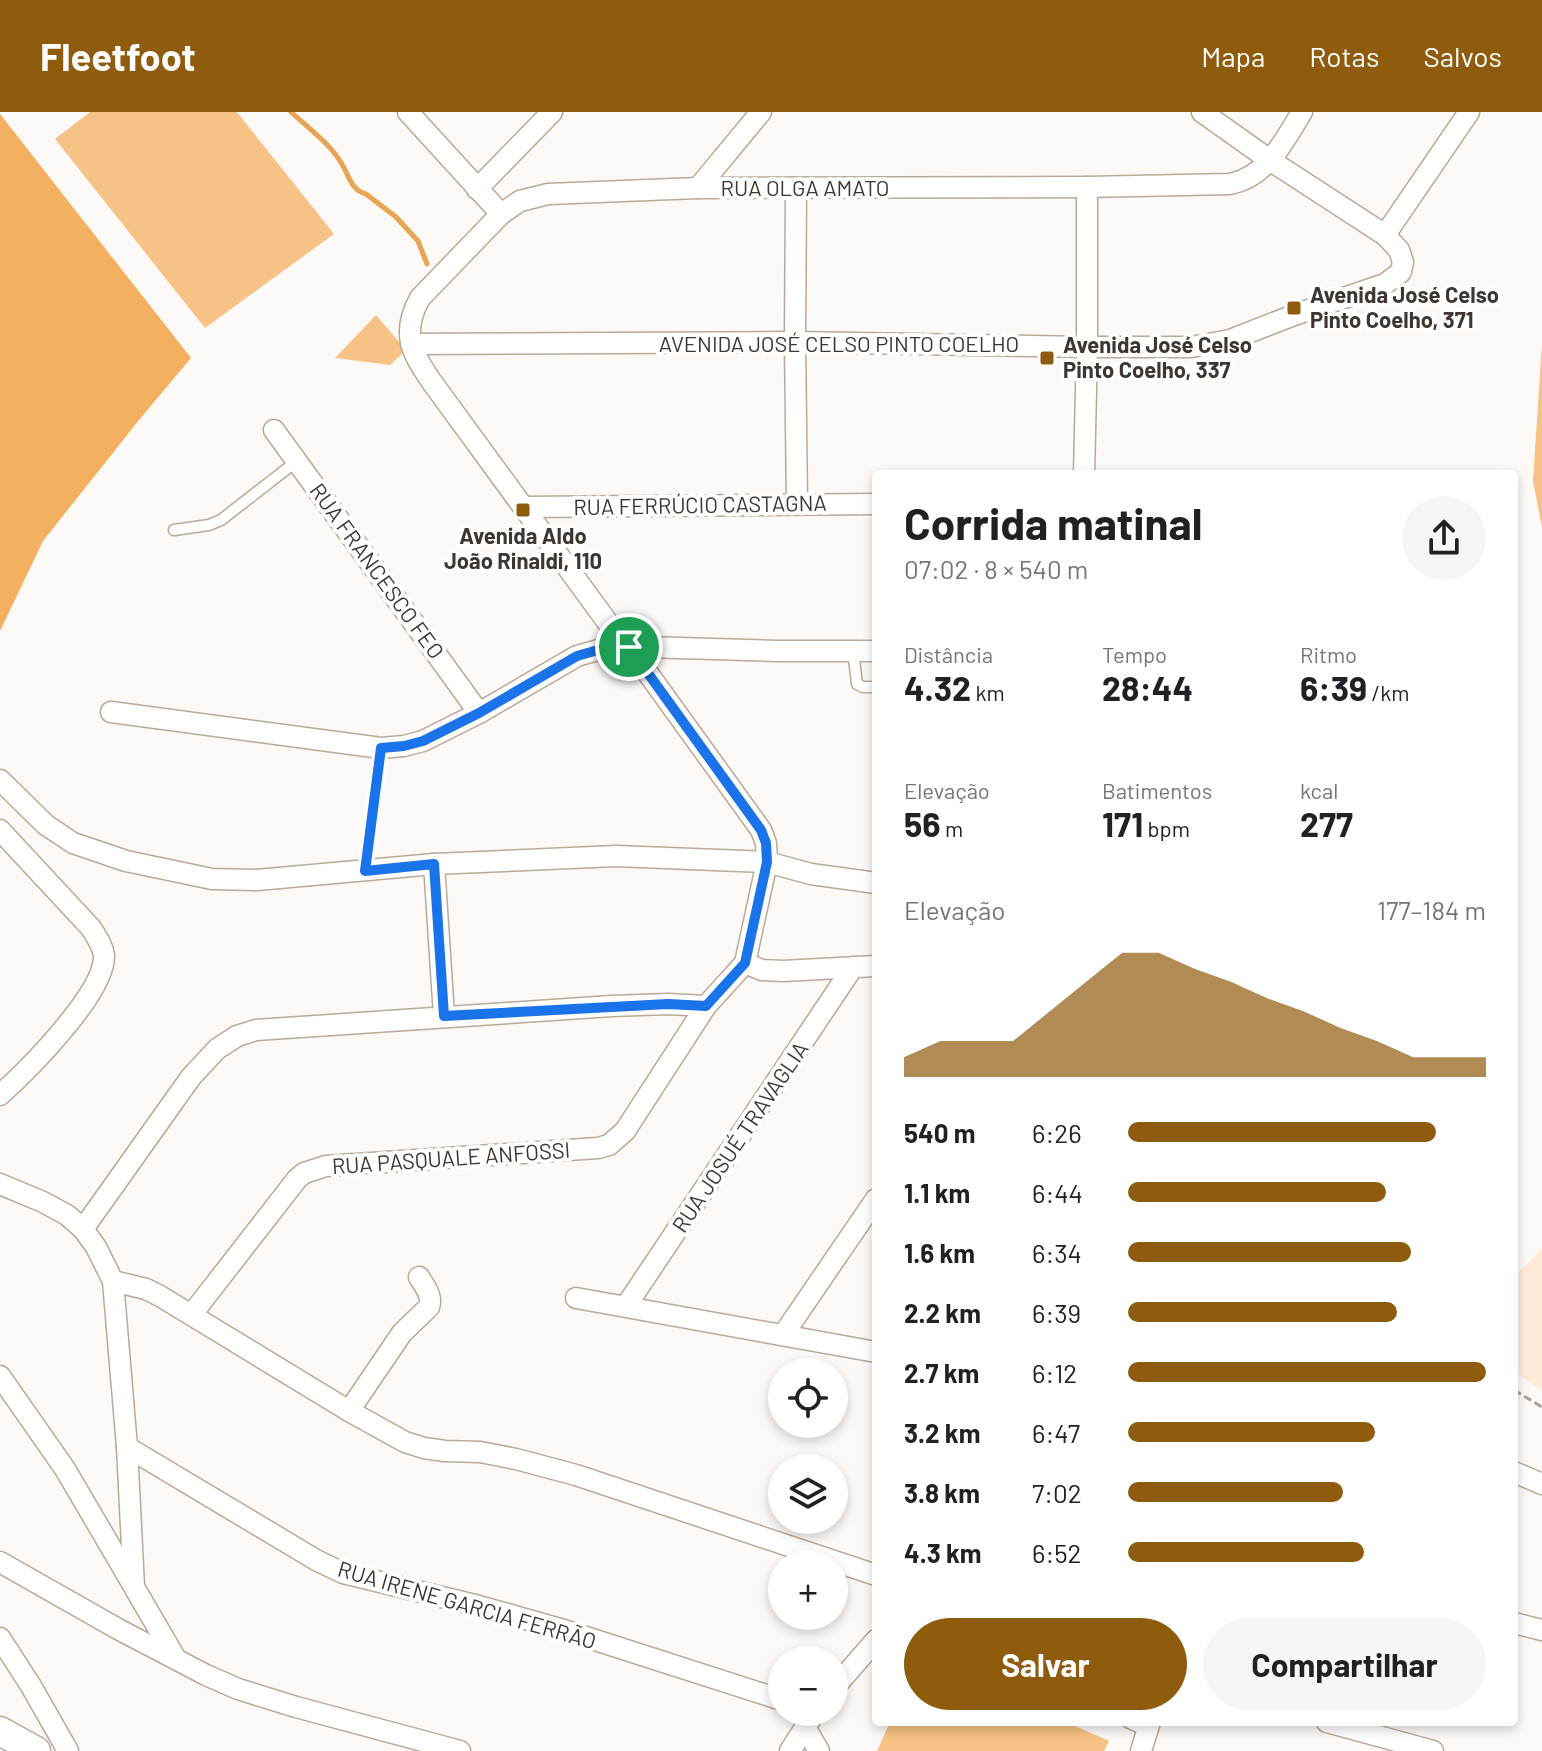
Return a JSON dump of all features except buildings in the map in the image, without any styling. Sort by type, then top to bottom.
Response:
[{"type":"main road","points":[[0,1731],[36,1751]]},
{"type":"street","points":[[408,112],[501,214]]},
{"type":"street","points":[[477,189],[552,112]]},
{"type":"street","points":[[698,188],[761,112]]},
{"type":"street","points":[[1202,112],[1385,235],[1469,112]]},
{"type":"street","points":[[1271,161],[1302,112]]},
{"type":"street","name":"RUA OLGA AMATO","points":[[411,344],[409,326],[420,298],[501,214],[520,201],[548,194],[698,188],[1230,184],[1252,176],[1271,161]]},
{"type":"street","points":[[1084,470],[1087,187]]},
{"type":"street","points":[[796,188],[797,504]]},
{"type":"street","name":"AVENIDA JOSÉ CELSO PINTO COELHO","points":[[411,344],[795,342],[1191,347],[1230,340],[1385,284],[1401,272],[1403,262],[1399,250],[1385,235]]},
{"type":"street","points":[[411,344],[434,385],[761,830],[766,843],[767,862],[745,963],[768,970],[872,966]]},
{"type":"street","name":"RUA FRANCESCO FEO","points":[[274,430],[479,713]]},
{"type":"street","name":"RUA FERRÚCIO CASTAGNA","points":[[524,507],[872,504]]},
{"type":"street","points":[[111,712],[381,748],[423,741],[479,713],[577,656],[612,646],[872,651]]},
{"type":"street","points":[[0,780],[46,825],[73,843],[126,861],[212,879],[257,880],[434,864],[616,856],[767,862],[811,874],[872,882]]},
{"type":"street","points":[[0,830],[91,928],[104,956],[92,989],[53,1044],[0,1095]]},
{"type":"street","points":[[434,864],[444,1016]]},
{"type":"street","name":"RUA PASQUALE ANFOSSI","points":[[192,1314],[304,1173],[326,1166],[609,1145],[625,1131],[706,1006],[745,963]]},
{"type":"street","name":"RUA JOSUÉ TRAVAGLIA","points":[[626,1306],[853,967]]},
{"type":"street","points":[[83,1229],[191,1077],[217,1049],[256,1030],[668,1004],[706,1006]]},
{"type":"street","points":[[0,1184],[67,1215],[83,1229],[96,1247],[113,1281],[127,1447],[134,1587]]},
{"type":"street","points":[[783,1335],[872,1205]]},
{"type":"street","points":[[349,1411],[402,1333],[429,1307],[430,1295],[419,1277]]},
{"type":"street","points":[[113,1281],[146,1289],[192,1314],[405,1442],[424,1448],[480,1452],[576,1475],[872,1574]]},
{"type":"street","points":[[576,1298],[872,1351]]},
{"type":"street","points":[[0,1376],[65,1469],[176,1659]]},
{"type":"street","name":"RUA IRENE GARCIA FERRÃO","points":[[127,1447],[343,1573],[564,1630],[768,1696]]},
{"type":"street","points":[[1518,1474],[1542,1484]]},
{"type":"street","points":[[0,1562],[118,1629],[238,1689],[460,1751]]},
{"type":"street","points":[[1518,1624],[1542,1630]]},
{"type":"street","points":[[0,1638],[68,1751]]},
{"type":"street","points":[[848,1672],[872,1645]]},
{"type":"street","points":[[790,1751],[806,1726]]},
{"type":"street","points":[[812,1726],[819,1751]]},
{"type":"street","points":[[1342,1726],[1433,1751]]},
{"type":"lane","points":[[174,530],[221,520],[297,461]]},
{"type":"lane","points":[[853,651],[857,684],[872,687]]},
{"type":"lane","points":[[365,871],[381,748]]},
{"type":"path","points":[[1518,1392],[1542,1407]]},
{"type":"shaded area","points":[[90,112],[237,112],[334,234],[205,328],[55,139]]},
{"type":"shaded area","points":[[0,114],[191,358],[43,541],[0,631]]},
{"type":"shaded area","points":[[376,315],[406,350],[390,365],[335,358]]},
{"type":"shaded area","points":[[1542,344],[1542,528],[1533,481]]},
{"type":"shaded area","points":[[1542,1248],[1542,1391],[1518,1374],[1518,1273]]},
{"type":"shaded area","points":[[888,1726],[1075,1726],[1109,1741],[1104,1751],[877,1751]]},
{"type":"waterway","points":[[291,112],[330,147],[356,189],[396,217],[418,241],[427,264]]},
{"type":"place","name":"Avenida José Celso Pinto Coelho, 371","points":[[1294,308]]},
{"type":"place","name":"Avenida José Celso Pinto Coelho, 337","points":[[1047,358]]},
{"type":"place","name":"Avenida Aldo João Rinaldi, 110","points":[[523,510]]},
{"type":"route","points":[[612,646],[629,647],[752,815],[766,843],[767,862],[745,963],[706,1006],[612,1006],[444,1016],[434,864],[365,871],[381,748],[423,741],[479,713],[577,656],[612,646]]}]
